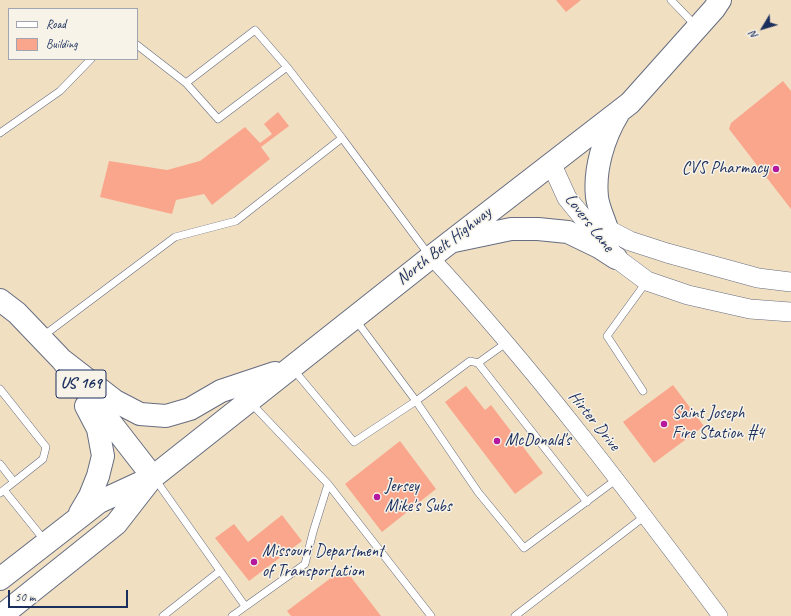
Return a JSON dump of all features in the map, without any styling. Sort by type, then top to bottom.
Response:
[{"type":"main road","name":"North Belt Highway","points":[[0,616],[116,524],[153,477],[449,242],[630,103],[720,0]]},
{"type":"main road","points":[[607,229],[597,197],[597,178],[601,151],[611,125],[620,110]]},
{"type":"main road","points":[[449,242],[511,229],[538,229],[568,232],[599,247],[616,258]]},
{"type":"main road","name":"US 169","points":[[0,300],[17,313],[62,360],[153,477]]},
{"type":"main road","points":[[62,360],[115,401],[140,414],[166,416],[190,409],[221,392],[292,367]]},
{"type":"main road","points":[[62,360],[98,429],[103,456],[98,476],[90,496],[76,520]]},
{"type":"main road","name":"North Belt Highway","points":[[0,579],[99,502],[153,477]]},
{"type":"street","name":"Lovers Lane","points":[[551,163],[607,229],[630,241],[667,253],[758,278],[791,282]]},
{"type":"street","name":"Lovers Lane","points":[[551,163],[567,198],[616,258],[647,281],[688,296],[750,309],[791,312]]},
{"type":"street","name":"Hirter Drive","points":[[430,257],[472,301],[618,479],[720,616]]},
{"type":"lane","points":[[670,0],[698,27]]},
{"type":"lane","points":[[186,83],[255,30],[287,67],[342,138],[430,257]]},
{"type":"lane","points":[[138,46],[186,83],[218,119],[287,67]]},
{"type":"lane","points":[[0,133],[60,90],[90,60]]},
{"type":"lane","points":[[41,338],[175,237],[236,221],[342,138]]},
{"type":"lane","points":[[643,391],[607,336],[647,281]]},
{"type":"lane","points":[[354,318],[416,402],[478,492],[524,548],[618,479]]},
{"type":"lane","points":[[478,363],[506,343]]},
{"type":"lane","points":[[292,367],[354,442],[416,402],[470,361],[478,363],[587,502]]},
{"type":"lane","points":[[0,389],[46,447],[43,459],[2,492],[46,543]]},
{"type":"lane","points":[[249,401],[328,484],[431,616]]},
{"type":"lane","points":[[0,464],[14,482]]},
{"type":"lane","points":[[153,477],[245,606]]},
{"type":"lane","points":[[232,616],[305,564],[328,484]]},
{"type":"lane","points":[[515,616],[645,516]]},
{"type":"lane","points":[[163,616],[220,571]]},
{"type":"building","points":[[556,0],[581,0],[566,12]]},
{"type":"building","name":"CVS Pharmacy","points":[[783,81],[791,91],[791,209],[729,129],[731,123]]},
{"type":"building","points":[[278,112],[289,126],[261,147],[270,159],[212,205],[204,194],[176,200],[172,214],[100,197],[109,161],[167,170],[200,161],[245,127],[260,143],[272,134],[264,124]]},
{"type":"building","name":"Saint Joseph Fire Station #4","points":[[673,385],[704,426],[654,463],[623,422]]},
{"type":"building","name":"McDonald's","points":[[466,386],[485,410],[491,405],[543,473],[515,494],[445,402]]},
{"type":"building","points":[[400,441],[436,489],[382,532],[345,484]]},
{"type":"building","name":"Missouri Department of Transportation","points":[[282,515],[302,541],[249,581],[215,538],[234,524],[248,542]]},
{"type":"building","name":"Missouri Department of Transportation","points":[[344,568],[381,616],[291,616],[287,611]]},
{"type":"place","name":"CVS Pharmacy","points":[[776,169]]},
{"type":"place","name":"Saint Joseph Fire Station #4","points":[[664,424]]},
{"type":"place","name":"McDonald's","points":[[497,441]]},
{"type":"place","name":"Jersey Mike's Subs","points":[[377,497]]},
{"type":"place","name":"Missouri Department of Transportation","points":[[254,562]]}]
